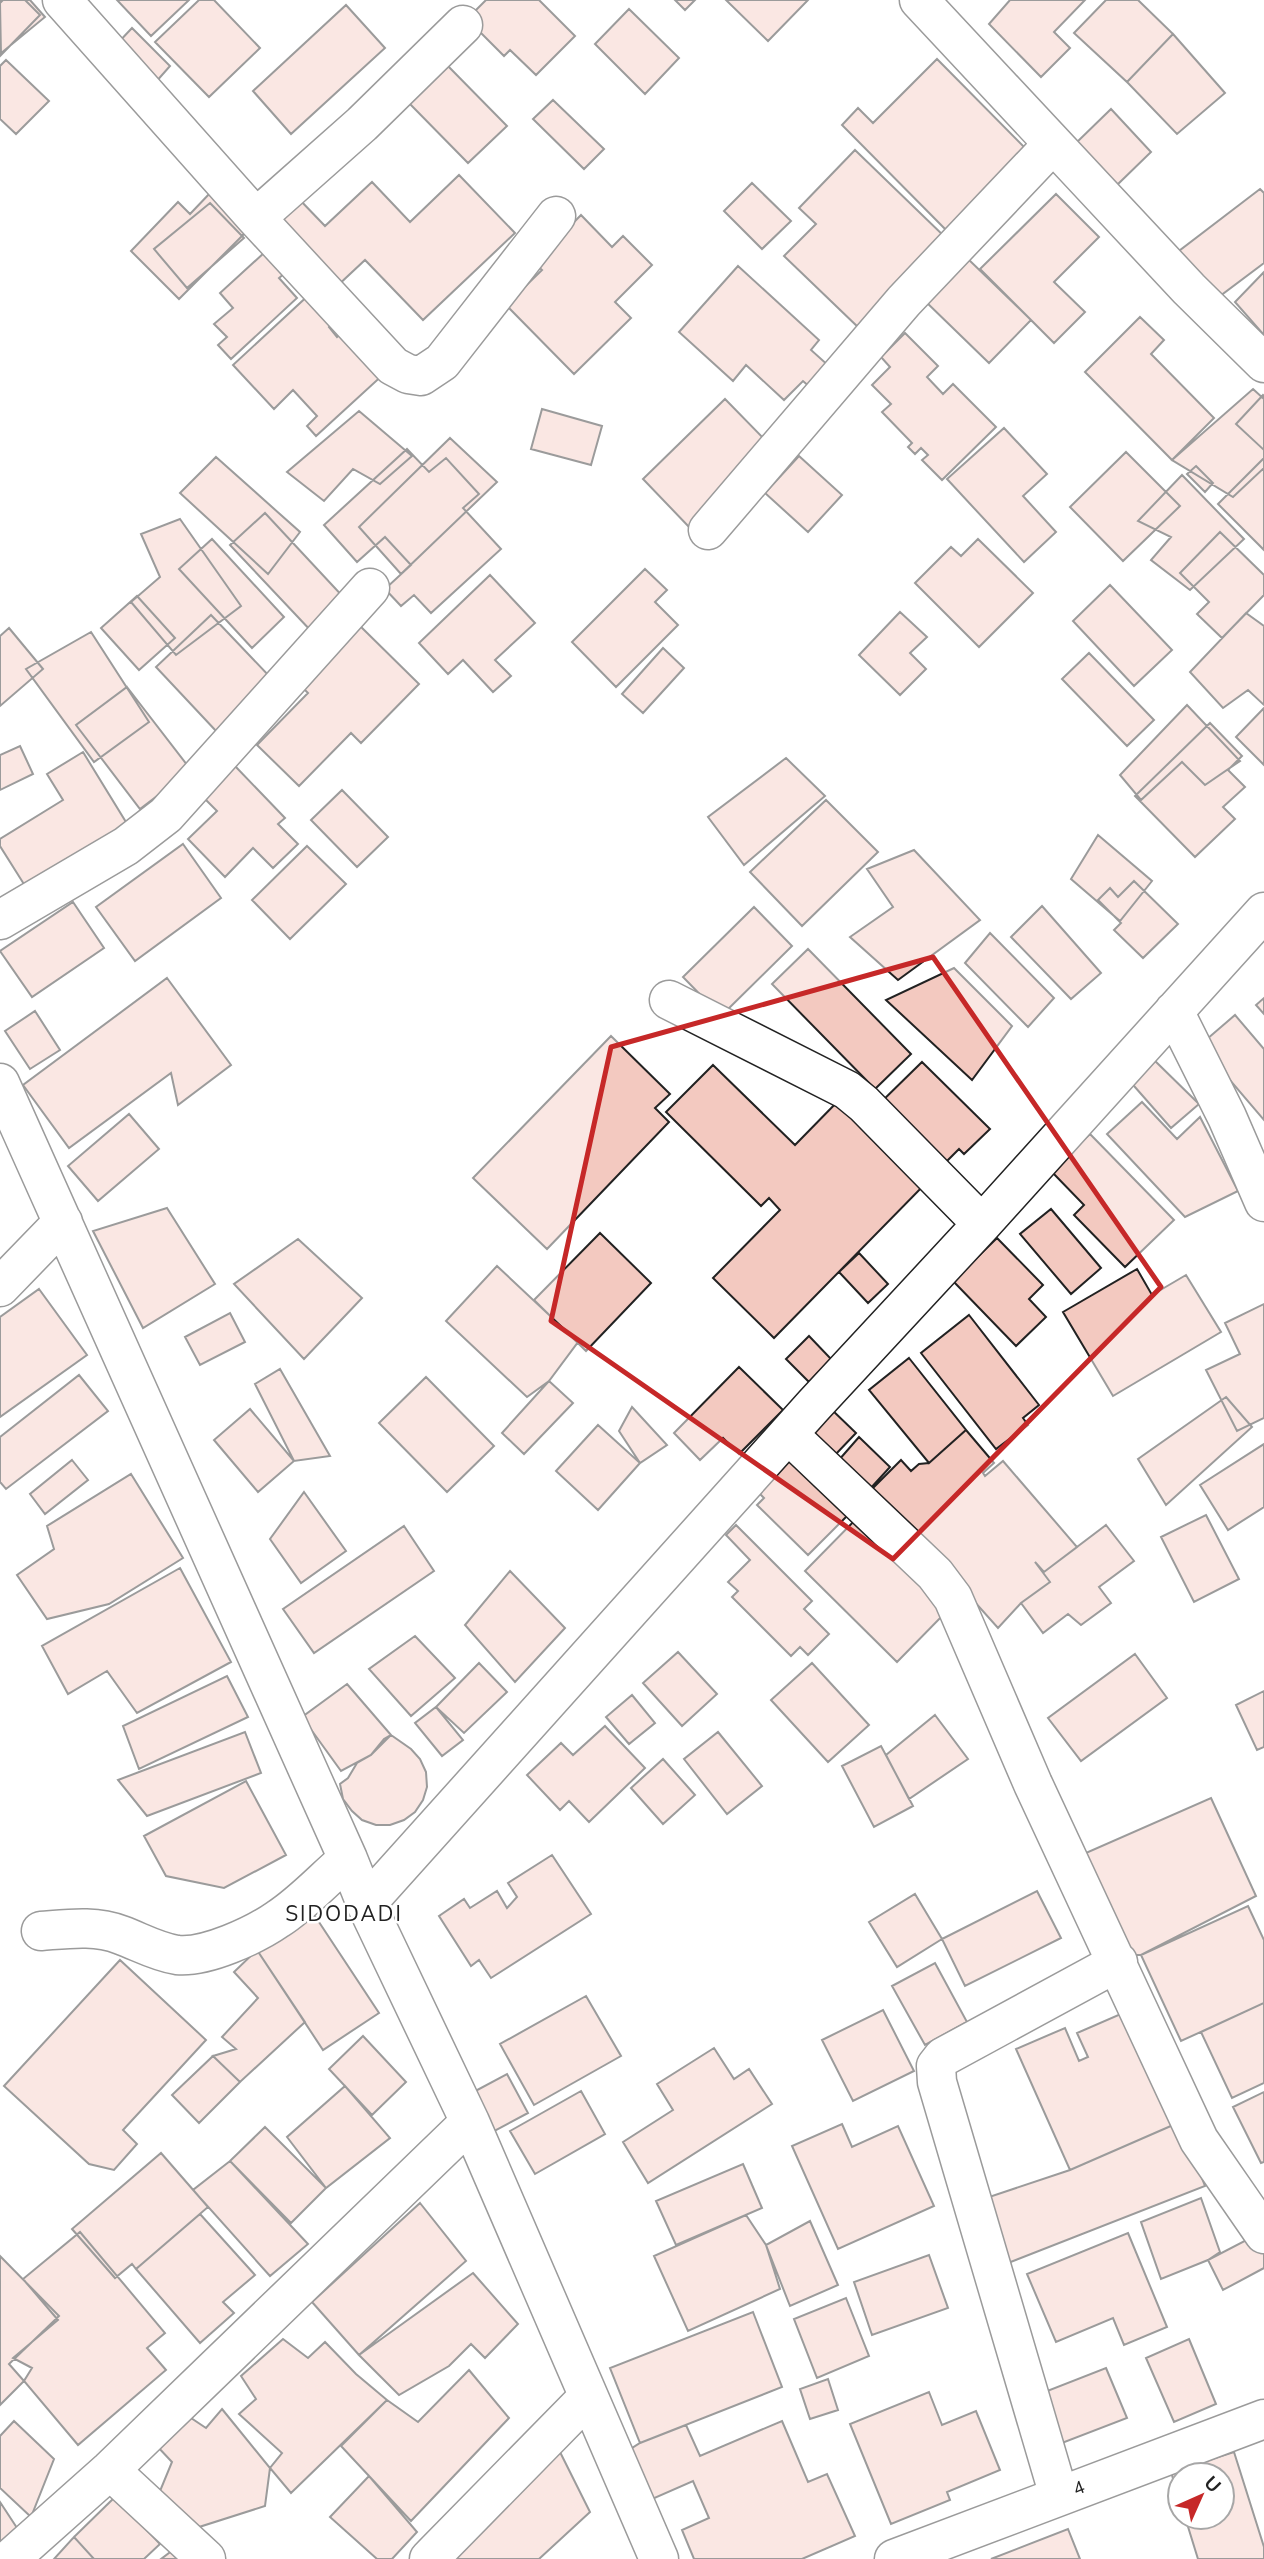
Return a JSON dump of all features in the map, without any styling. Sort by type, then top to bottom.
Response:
[{"type":"street","points":[[62,0],[256,218],[393,366],[408,374],[421,376],[442,362],[556,216]]},
{"type":"street","points":[[919,0],[1189,289],[1264,363]]},
{"type":"street","points":[[256,218],[362,124],[463,25]]},
{"type":"street","points":[[708,530],[905,301],[1053,144]]},
{"type":"street","points":[[0,920],[126,846],[166,815],[370,588]]},
{"type":"street","points":[[366,1904],[814,1405],[1264,912]]},
{"type":"street","points":[[668,1000],[847,1090],[982,1224]]},
{"type":"street","points":[[1174,1012],[1227,1117],[1264,1202]]},
{"type":"street","points":[[0,1083],[366,1904],[470,2122],[659,2559]]},
{"type":"street","points":[[0,1287],[63,1222]]},
{"type":"street","points":[[789,1435],[935,1574],[953,1598],[1033,1784],[1199,2140],[1264,2234]]},
{"type":"street","points":[[41,1931],[85,1927],[119,1934],[151,1948],[179,1955],[203,1952],[234,1942],[278,1919],[348,1859]]},
{"type":"street","points":[[1059,2496],[937,2082],[936,2066],[943,2057],[1118,1962]]},
{"type":"street","points":[[10,2559],[110,2470],[470,2122]]},
{"type":"street","points":[[429,2559],[588,2397]]},
{"type":"street","name":"4","points":[[894,2559],[1264,2419]]},
{"type":"street","points":[[110,2470],[206,2559]]},
{"type":"highlighted area","points":[[933,957],[1161,1287],[893,1559],[551,1321],[611,1047]]},
{"type":"building","points":[[0,0],[30,0],[45,17],[0,54]]},
{"type":"building","points":[[3,0],[25,0],[40,15],[1,55],[0,3]]},
{"type":"building","points":[[117,0],[189,0],[151,36]]},
{"type":"building","points":[[199,0],[214,0],[260,48],[209,97],[155,42]]},
{"type":"building","points":[[486,0],[539,0],[575,36],[536,75],[510,50],[504,56],[467,19]]},
{"type":"building","points":[[675,0],[695,0],[685,10]]},
{"type":"building","points":[[726,0],[808,0],[768,41]]},
{"type":"building","points":[[1010,0],[1085,0],[1054,32],[1070,48],[1041,77],[989,24]]},
{"type":"building","points":[[1106,0],[1138,0],[1173,34],[1127,82],[1074,33]]},
{"type":"building","points":[[346,5],[385,48],[291,134],[253,91]]},
{"type":"building","points":[[629,9],[679,58],[645,94],[595,44]]},
{"type":"building","points":[[132,28],[170,66],[155,83],[115,46]]},
{"type":"building","points":[[1173,34],[1225,93],[1177,134],[1127,82]]},
{"type":"building","points":[[937,59],[1034,157],[953,237],[842,125],[858,108],[873,123]]},
{"type":"building","points":[[6,60],[49,101],[16,134],[0,119],[0,66]]},
{"type":"building","points":[[445,63],[507,126],[468,163],[407,101]]},
{"type":"building","points":[[553,100],[604,149],[584,169],[533,119]]},
{"type":"building","points":[[1111,109],[1151,152],[1117,185],[1076,143]]},
{"type":"building","points":[[855,150],[947,239],[860,329],[784,256],[816,224],[799,208]]},
{"type":"building","points":[[459,175],[515,233],[423,320],[365,260],[335,288],[272,223],[298,198],[325,226],[372,182],[410,222]]},
{"type":"building","points":[[752,183],[791,221],[762,249],[724,211]]},
{"type":"building","points":[[1260,189],[1264,193],[1264,263],[1212,302],[1175,254]]},
{"type":"building","points":[[212,191],[250,228],[179,299],[131,251],[178,202],[190,214]]},
{"type":"building","points":[[1056,194],[1099,237],[1054,282],[1085,312],[1054,343],[980,269]]},
{"type":"building","points":[[210,203],[244,238],[187,288],[154,249]]},
{"type":"building","points":[[581,215],[612,247],[623,236],[652,265],[615,302],[631,318],[574,374],[506,305],[542,270],[534,263]]},
{"type":"building","points":[[265,252],[285,273],[279,278],[297,298],[231,359],[218,345],[227,337],[214,324],[233,308],[220,293]]},
{"type":"building","points":[[966,257],[1031,320],[989,363],[924,300]]},
{"type":"building","points":[[738,266],[819,340],[811,350],[830,367],[811,388],[803,381],[784,400],[746,365],[733,381],[679,332]]},
{"type":"building","points":[[1264,272],[1264,335],[1235,302]]},
{"type":"building","points":[[312,292],[337,319],[329,327],[337,337],[347,328],[386,372],[316,436],[307,426],[317,416],[293,390],[274,409],[233,365]]},
{"type":"building","points":[[1140,317],[1164,340],[1151,354],[1214,418],[1172,460],[1085,372]]},
{"type":"building","points":[[905,333],[938,366],[927,377],[943,394],[953,384],[996,427],[942,480],[922,460],[928,455],[921,448],[915,454],[908,447],[912,443],[882,412],[891,404],[872,385],[890,367],[881,357]]},
{"type":"building","points":[[1253,389],[1264,399],[1264,468],[1233,497],[1172,460]]},
{"type":"building","points":[[1264,396],[1264,450],[1236,424]]},
{"type":"building","points":[[725,399],[773,448],[691,529],[643,479]]},
{"type":"building","points":[[542,409],[602,426],[591,465],[531,449]]},
{"type":"building","points":[[359,411],[412,456],[380,484],[353,469],[324,501],[287,472]]},
{"type":"building","points":[[1004,428],[1047,474],[1023,496],[1056,532],[1024,562],[947,479]]},
{"type":"building","points":[[450,438],[497,482],[401,574],[359,527]]},
{"type":"building","points":[[407,449],[429,472],[446,458],[479,494],[463,508],[501,549],[431,613],[414,595],[401,606],[385,589],[411,565],[385,537],[357,562],[324,525]]},
{"type":"building","points":[[1126,452],[1180,506],[1123,561],[1070,507]]},
{"type":"building","points":[[799,456],[842,495],[808,532],[765,493]]},
{"type":"building","points":[[216,457],[300,532],[268,574],[180,493]]},
{"type":"building","points":[[1264,458],[1264,550],[1218,504]]},
{"type":"building","points":[[1196,466],[1213,483],[1205,492],[1187,474]]},
{"type":"building","points":[[1182,475],[1244,539],[1190,590],[1151,560],[1171,537],[1138,521]]},
{"type":"building","points":[[265,513],[347,601],[313,633],[230,545]]},
{"type":"building","points":[[180,519],[241,606],[176,655],[131,602],[160,577],[141,534]]},
{"type":"building","points":[[1220,532],[1264,575],[1264,595],[1222,638],[1197,614],[1209,602],[1180,573]]},
{"type":"building","points":[[212,539],[284,617],[252,648],[179,569]]},
{"type":"building","points":[[978,539],[1033,593],[979,647],[915,583],[951,547],[961,556]]},
{"type":"building","points":[[645,569],[667,590],[655,602],[678,625],[616,687],[572,642]]},
{"type":"building","points":[[490,575],[535,623],[495,660],[511,676],[493,692],[463,660],[448,674],[419,643]]},
{"type":"building","points":[[1110,585],[1172,650],[1134,686],[1073,621]]},
{"type":"building","points":[[137,596],[175,638],[139,670],[101,628]]},
{"type":"building","points":[[900,612],[927,637],[910,653],[926,669],[900,695],[859,655]]},
{"type":"building","points":[[1246,613],[1264,626],[1264,705],[1248,690],[1223,708],[1190,672]]},
{"type":"building","points":[[211,615],[272,679],[217,732],[156,667]]},
{"type":"building","points":[[355,621],[419,684],[361,743],[351,733],[299,786],[257,745],[308,693],[296,681]]},
{"type":"building","points":[[9,628],[43,669],[0,706],[0,636]]},
{"type":"building","points":[[91,632],[149,722],[94,762],[26,669]]},
{"type":"building","points":[[663,648],[684,668],[643,713],[622,694]]},
{"type":"building","points":[[1089,653],[1154,720],[1127,746],[1062,679]]},
{"type":"building","points":[[127,687],[191,770],[140,809],[76,725]]},
{"type":"building","points":[[1187,705],[1240,761],[1205,785],[1182,762],[1141,800],[1120,775]]},
{"type":"building","points":[[1264,708],[1264,765],[1236,737]]},
{"type":"building","points":[[1210,723],[1242,756],[1228,770],[1245,787],[1223,807],[1235,819],[1195,857],[1135,796]]},
{"type":"building","points":[[20,746],[33,774],[0,790],[0,755]]},
{"type":"building","points":[[83,752],[129,827],[27,889],[0,846],[0,839],[63,800],[47,774]]},
{"type":"building","points":[[786,758],[825,796],[744,865],[708,817]]},
{"type":"building","points":[[235,766],[285,818],[278,824],[298,844],[273,868],[253,848],[225,877],[188,839],[217,811],[203,797]]},
{"type":"building","points":[[342,790],[388,837],[357,867],[311,820]]},
{"type":"building","points":[[826,800],[878,852],[802,926],[750,872]]},
{"type":"building","points":[[1098,835],[1152,881],[1120,921],[1071,879]]},
{"type":"building","points":[[183,844],[221,898],[135,961],[96,907]]},
{"type":"building","points":[[307,846],[346,884],[290,939],[252,900]]},
{"type":"building","points":[[914,850],[980,920],[898,980],[850,937],[893,907],[867,869]]},
{"type":"building","points":[[1134,881],[1178,924],[1143,958],[1114,930],[1121,923],[1098,900],[1110,888],[1118,897]]},
{"type":"building","points":[[73,902],[104,948],[32,997],[0,951]]},
{"type":"building","points":[[1042,906],[1101,973],[1071,999],[1011,937]]},
{"type":"building","points":[[754,907],[792,946],[721,1016],[683,977]]},
{"type":"building","points":[[990,933],[1054,998],[1028,1027],[965,963]]},
{"type":"building","points":[[808,949],[911,1054],[875,1089],[772,984]]},
{"type":"building","points":[[954,968],[1012,1026],[972,1080],[886,1000]]},
{"type":"building","points":[[167,978],[231,1065],[178,1105],[171,1073],[69,1148],[23,1085]]},
{"type":"building","points":[[1264,998],[1264,1014],[1256,1005]]},
{"type":"building","points":[[35,1011],[60,1050],[30,1069],[5,1031]]},
{"type":"building","points":[[1235,1015],[1264,1049],[1264,1120],[1200,1045]]},
{"type":"building","points":[[611,1036],[670,1094],[655,1108],[669,1122],[547,1249],[473,1178]]},
{"type":"building","points":[[1150,1056],[1199,1104],[1171,1128],[1127,1078]]},
{"type":"building","points":[[922,1062],[990,1129],[964,1154],[959,1149],[938,1170],[875,1108]]},
{"type":"building","points":[[713,1065],[795,1145],[843,1096],[929,1180],[774,1338],[713,1278],[780,1210],[769,1198],[761,1206],[666,1112]]},
{"type":"building","points":[[1142,1102],[1177,1139],[1200,1117],[1238,1191],[1185,1217],[1107,1134]]},
{"type":"building","points":[[129,1114],[159,1149],[98,1201],[68,1166]]},
{"type":"building","points":[[1090,1134],[1174,1220],[1125,1267],[1074,1215],[1084,1205],[1051,1171]]},
{"type":"building","points":[[167,1208],[215,1284],[143,1328],[93,1231]]},
{"type":"building","points":[[1051,1209],[1101,1268],[1071,1294],[1020,1234]]},
{"type":"building","points":[[600,1233],[651,1283],[586,1351],[534,1300]]},
{"type":"building","points":[[997,1238],[1043,1285],[1029,1299],[1046,1317],[1016,1346],[953,1281]]},
{"type":"building","points":[[298,1239],[362,1298],[304,1359],[234,1284]]},
{"type":"building","points":[[859,1253],[888,1284],[868,1303],[839,1272]]},
{"type":"building","points":[[497,1266],[578,1342],[549,1381],[527,1397],[446,1321]]},
{"type":"building","points":[[1137,1269],[1152,1295],[1186,1275],[1221,1332],[1113,1396],[1063,1312]]},
{"type":"building","points":[[39,1289],[87,1355],[0,1417],[0,1317]]},
{"type":"building","points":[[1264,1304],[1264,1418],[1237,1431],[1206,1370],[1240,1354],[1225,1323]]},
{"type":"building","points":[[230,1313],[245,1342],[200,1365],[185,1337]]},
{"type":"building","points":[[969,1315],[1039,1405],[1023,1418],[1028,1425],[996,1449],[921,1353]]},
{"type":"building","points":[[809,1336],[831,1359],[809,1382],[786,1359]]},
{"type":"building","points":[[909,1358],[966,1430],[929,1463],[869,1390]]},
{"type":"building","points":[[739,1367],[783,1410],[739,1454],[723,1438],[700,1460],[674,1433]]},
{"type":"building","points":[[280,1369],[330,1456],[294,1461],[255,1384]]},
{"type":"building","points":[[79,1375],[108,1411],[6,1489],[0,1482],[0,1437]]},
{"type":"building","points":[[426,1377],[494,1446],[447,1492],[379,1423]]},
{"type":"building","points":[[549,1381],[573,1403],[524,1454],[502,1433]]},
{"type":"building","points":[[1226,1397],[1252,1427],[1166,1505],[1138,1459]]},
{"type":"building","points":[[632,1407],[667,1445],[640,1463],[619,1431]]},
{"type":"building","points":[[829,1407],[856,1433],[835,1455],[808,1429]]},
{"type":"building","points":[[250,1409],[294,1461],[258,1492],[214,1440]]},
{"type":"building","points":[[598,1425],[640,1463],[598,1510],[556,1471]]},
{"type":"building","points":[[966,1430],[994,1463],[983,1473],[985,1476],[1003,1461],[1077,1547],[1044,1572],[1035,1562],[1050,1582],[1021,1603],[998,1628],[973,1600],[861,1500],[901,1460],[911,1471],[919,1464],[929,1463]]},
{"type":"building","points":[[859,1437],[890,1467],[869,1490],[838,1461]]},
{"type":"building","points":[[1264,1444],[1264,1507],[1228,1530],[1200,1485]]},
{"type":"building","points":[[796,1445],[858,1505],[808,1555],[757,1505],[764,1498],[754,1488]]},
{"type":"building","points":[[72,1460],[88,1480],[45,1514],[30,1494]]},
{"type":"building","points":[[131,1474],[183,1558],[109,1604],[47,1619],[17,1575],[54,1549],[47,1526]]},
{"type":"building","points":[[304,1492],[346,1551],[301,1583],[270,1539]]},
{"type":"building","points":[[864,1511],[949,1609],[897,1662],[805,1571]]},
{"type":"building","points":[[1206,1515],[1239,1579],[1194,1602],[1161,1537]]},
{"type":"building","points":[[736,1525],[812,1601],[804,1609],[829,1634],[808,1655],[800,1647],[791,1656],[732,1597],[738,1591],[728,1582],[750,1560],[726,1535]]},
{"type":"building","points":[[1106,1525],[1134,1561],[1099,1587],[1111,1603],[1081,1625],[1068,1614],[1043,1633],[1021,1603],[1050,1582],[1035,1562],[1044,1572]]},
{"type":"building","points":[[404,1526],[434,1571],[314,1653],[283,1609]]},
{"type":"building","points":[[180,1568],[231,1662],[137,1713],[107,1671],[68,1694],[42,1646]]},
{"type":"building","points":[[510,1571],[565,1628],[515,1682],[465,1625]]},
{"type":"building","points":[[415,1636],[455,1678],[411,1716],[369,1669]]},
{"type":"building","points":[[678,1652],[717,1694],[682,1726],[643,1683]]},
{"type":"building","points":[[1135,1654],[1167,1698],[1081,1761],[1048,1718]]},
{"type":"building","points":[[479,1663],[507,1692],[464,1733],[436,1707]]},
{"type":"building","points":[[812,1663],[869,1725],[828,1762],[771,1700]]},
{"type":"building","points":[[227,1676],[248,1717],[139,1769],[123,1726]]},
{"type":"building","points":[[347,1684],[391,1735],[371,1755],[341,1771],[302,1717]]},
{"type":"building","points":[[1264,1691],[1264,1747],[1257,1750],[1236,1705]]},
{"type":"building","points":[[632,1695],[655,1723],[629,1744],[606,1717]]},
{"type":"building","points":[[436,1707],[463,1740],[442,1756],[415,1723]]},
{"type":"building","points":[[935,1715],[968,1759],[909,1799],[886,1755]]},
{"type":"building","points":[[605,1726],[645,1768],[589,1822],[569,1801],[560,1810],[527,1775],[561,1743],[573,1755]]},
{"type":"building","points":[[245,1732],[261,1773],[147,1816],[118,1780]]},
{"type":"building","points":[[718,1732],[762,1786],[727,1814],[684,1759]]},
{"type":"building","points":[[391,1735],[420,1759],[426,1772],[427,1787],[415,1812],[390,1825],[376,1825],[362,1820],[352,1811],[343,1799],[340,1784],[348,1778],[357,1763],[371,1755],[384,1739]]},
{"type":"building","points":[[881,1746],[913,1806],[874,1827],[842,1766]]},
{"type":"building","points":[[663,1759],[695,1795],[663,1824],[631,1788]]},
{"type":"building","points":[[246,1781],[286,1855],[224,1888],[166,1876],[144,1836]]},
{"type":"building","points":[[1211,1798],[1256,1896],[1141,1955],[1124,1955],[1079,1856]]},
{"type":"building","points":[[552,1855],[591,1914],[491,1978],[479,1960],[471,1966],[439,1916],[464,1899],[470,1908],[497,1891],[507,1908],[517,1897],[508,1883]]},
{"type":"building","points":[[1037,1891],[1061,1938],[965,1986],[942,1939]]},
{"type":"building","points":[[915,1894],[942,1939],[897,1967],[869,1922]]},
{"type":"building","points":[[1248,1906],[1264,1940],[1264,2003],[1181,2041],[1141,1955]]},
{"type":"building","points":[[313,1913],[379,2013],[323,2050],[257,1950]]},
{"type":"building","points":[[257,1950],[305,2022],[240,2082],[213,2056],[236,2049],[222,2037],[258,1998],[234,1972]]},
{"type":"building","points":[[120,1960],[206,2040],[123,2130],[137,2144],[114,2170],[89,2164],[4,2086]]},
{"type":"building","points":[[935,1963],[967,2022],[925,2045],[892,1986]]},
{"type":"building","points":[[586,1996],[621,2056],[534,2105],[500,2044]]},
{"type":"building","points":[[1264,2003],[1264,2083],[1232,2098],[1201,2032]]},
{"type":"building","points":[[883,2010],[914,2071],[853,2101],[822,2040]]},
{"type":"building","points":[[1123,2013],[1180,2122],[1070,2170],[1016,2049],[1065,2028],[1079,2061],[1088,2057],[1077,2033]]},
{"type":"building","points":[[363,2036],[406,2082],[372,2115],[329,2069]]},
{"type":"building","points":[[714,2048],[734,2079],[749,2069],[772,2104],[648,2183],[623,2142],[673,2110],[657,2084]]},
{"type":"building","points":[[213,2056],[240,2082],[199,2123],[172,2095]]},
{"type":"building","points":[[507,2074],[528,2113],[487,2135],[466,2096]]},
{"type":"building","points":[[345,2086],[390,2138],[326,2188],[287,2137]]},
{"type":"building","points":[[581,2091],[605,2134],[535,2174],[510,2131]]},
{"type":"building","points":[[1264,2092],[1264,2162],[1261,2163],[1233,2107]]},
{"type":"building","points":[[1180,2122],[1205,2186],[1003,2265],[977,2201],[1070,2170]]},
{"type":"building","points":[[842,2124],[852,2147],[898,2126],[934,2206],[838,2249],[792,2146]]},
{"type":"building","points":[[265,2127],[326,2188],[291,2223],[230,2161]]},
{"type":"building","points":[[161,2153],[208,2207],[136,2269],[132,2264],[115,2278],[72,2229]]},
{"type":"building","points":[[230,2161],[308,2244],[270,2276],[193,2190]]},
{"type":"building","points":[[743,2164],[762,2208],[676,2245],[656,2201]]},
{"type":"building","points":[[1201,2198],[1220,2252],[1208,2260],[1161,2279],[1141,2222]]},
{"type":"building","points":[[420,2203],[466,2261],[359,2355],[312,2302]]},
{"type":"building","points":[[200,2214],[255,2275],[223,2302],[234,2313],[200,2343],[136,2269]]},
{"type":"building","points":[[746,2215],[766,2245],[780,2289],[688,2331],[654,2256]]},
{"type":"building","points":[[810,2221],[838,2285],[790,2306],[766,2245]]},
{"type":"building","points":[[80,2232],[165,2333],[147,2348],[166,2370],[78,2445],[24,2381],[32,2368],[13,2358],[58,2320],[23,2279]]},
{"type":"building","points":[[1128,2233],[1167,2327],[1124,2345],[1113,2318],[1056,2342],[1027,2274]]},
{"type":"building","points":[[1256,2235],[1264,2250],[1264,2268],[1223,2290],[1208,2260]]},
{"type":"building","points":[[929,2255],[948,2308],[872,2335],[854,2282]]},
{"type":"building","points":[[0,2256],[59,2316],[9,2364],[24,2381],[0,2405]]},
{"type":"building","points":[[473,2273],[518,2324],[485,2358],[471,2344],[449,2366],[399,2395],[359,2355]]},
{"type":"building","points":[[846,2298],[869,2356],[817,2378],[794,2319]]},
{"type":"building","points":[[753,2312],[782,2387],[640,2443],[610,2368]]},
{"type":"building","points":[[283,2339],[308,2358],[325,2342],[356,2374],[387,2400],[291,2493],[270,2468],[282,2453],[239,2414],[256,2399],[241,2376]]},
{"type":"building","points":[[1189,2339],[1216,2404],[1174,2422],[1146,2358]]},
{"type":"building","points":[[1106,2368],[1127,2418],[1062,2443],[1042,2393]]},
{"type":"building","points":[[469,2370],[509,2418],[411,2521],[341,2446],[387,2400],[418,2422]]},
{"type":"building","points":[[828,2379],[838,2410],[810,2419],[800,2389]]},
{"type":"building","points":[[929,2392],[942,2425],[976,2411],[1000,2470],[947,2492],[950,2500],[891,2524],[850,2424]]},
{"type":"building","points":[[222,2409],[270,2468],[265,2506],[199,2527],[160,2491],[172,2462],[156,2445],[188,2416],[206,2428]]},
{"type":"building","points":[[14,2421],[54,2459],[31,2517],[0,2488],[0,2436]]},
{"type":"building","points":[[782,2421],[808,2482],[827,2474],[855,2536],[802,2559],[694,2559],[682,2530],[709,2518],[693,2481],[650,2500],[629,2450],[686,2425],[700,2456]]},
{"type":"building","points":[[557,2446],[590,2512],[539,2559],[435,2559]]},
{"type":"building","points":[[1234,2452],[1264,2547],[1264,2559],[1198,2559],[1189,2531],[1236,2531],[1236,2461],[1206,2461]]},
{"type":"building","points":[[369,2476],[417,2532],[392,2559],[377,2559],[330,2517]]},
{"type":"building","points":[[115,2497],[160,2544],[144,2559],[94,2559],[74,2537]]},
{"type":"building","points":[[0,2502],[21,2534],[0,2553]]},
{"type":"building","points":[[1068,2529],[1080,2559],[991,2559]]},
{"type":"building","points":[[74,2537],[94,2559],[54,2559]]},
{"type":"building","points":[[177,2547],[186,2559],[161,2559]]},
{"type":"district","name":"SIDODADI","points":[[344,1914]]}]
